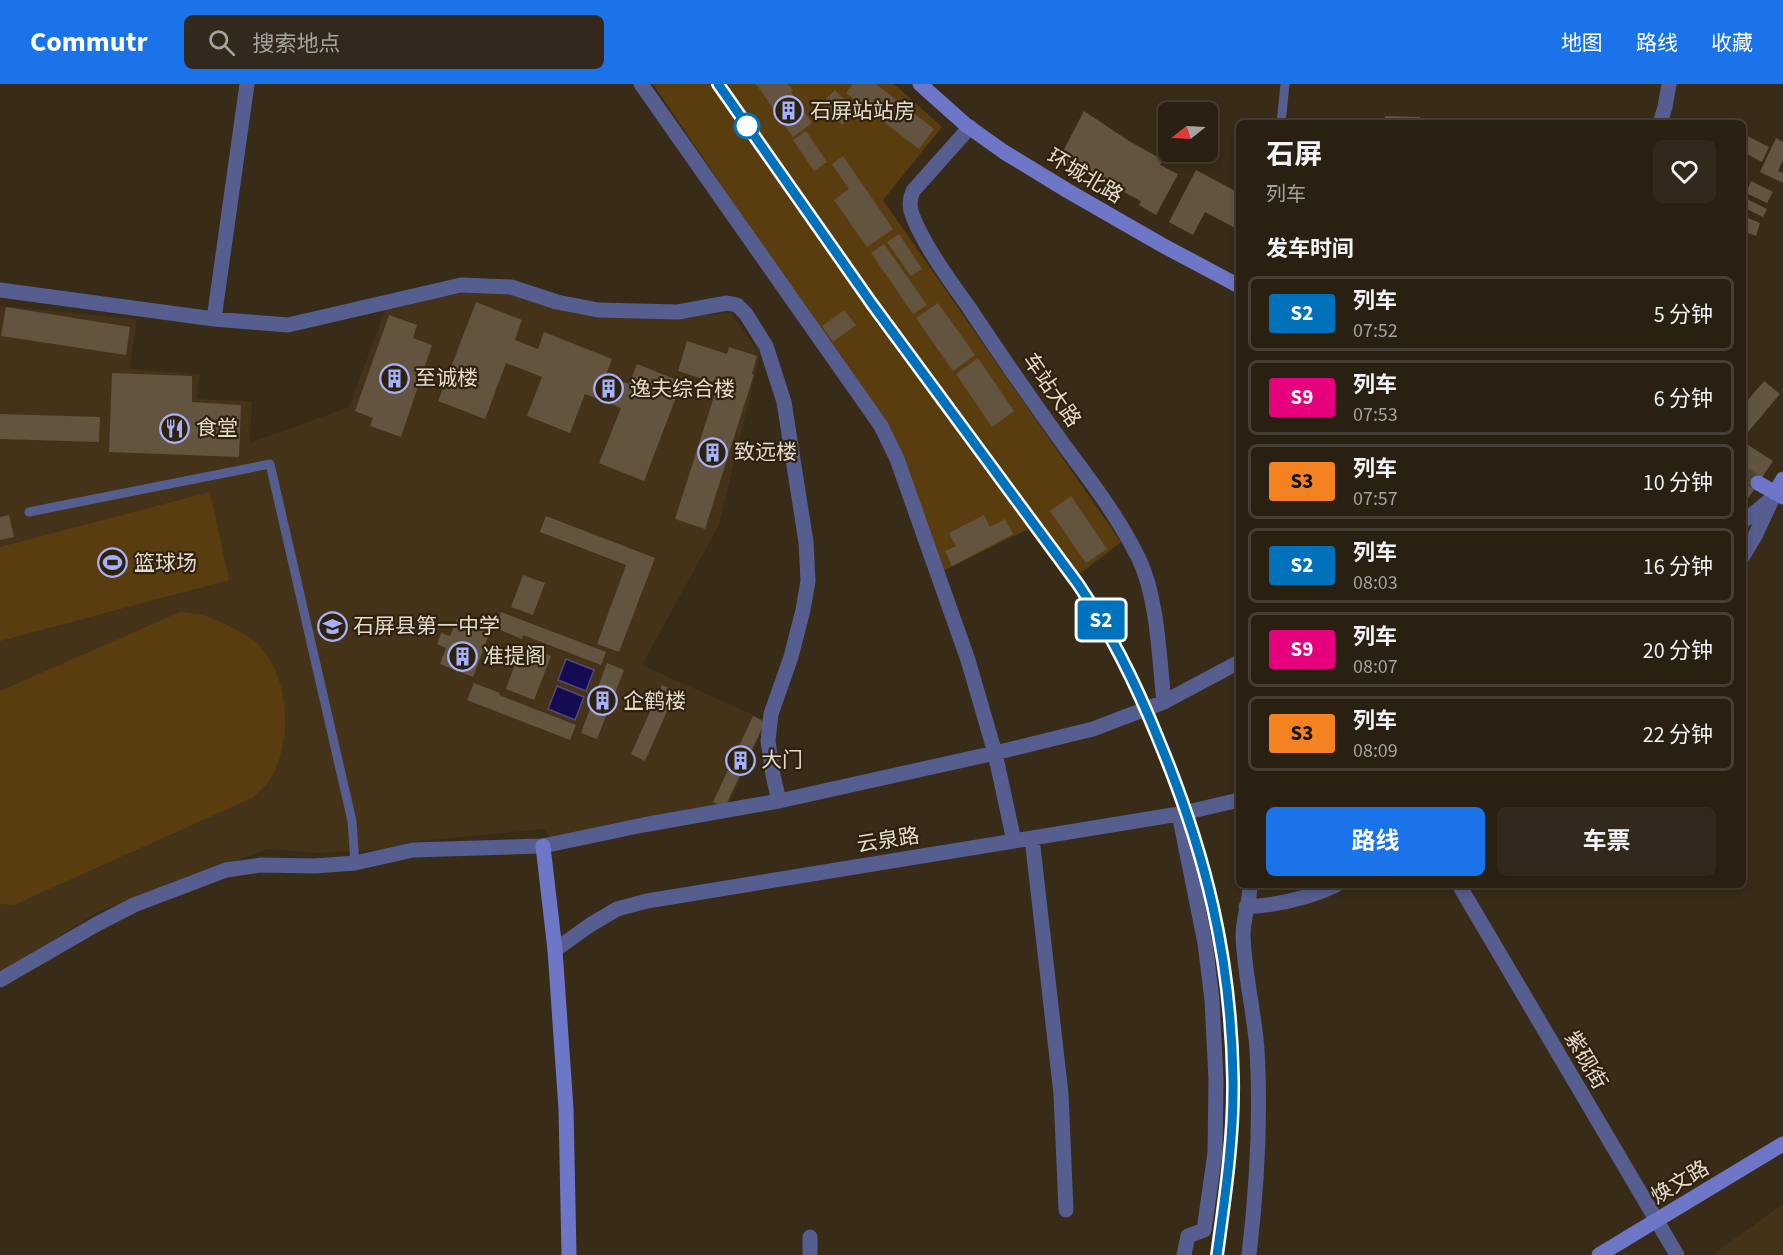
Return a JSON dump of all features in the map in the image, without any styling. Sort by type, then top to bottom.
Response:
[{"type":"street","points":[[214,319],[247,84]]},
{"type":"street","points":[[641,84],[881,426],[897,459],[968,660],[995,753],[1014,841]]},
{"type":"street","name":"环城北路","points":[[920,84],[970,128],[1004,152],[1162,245],[1236,284]]},
{"type":"street","points":[[1661,120],[1669,84]]},
{"type":"street","name":"车站大路","points":[[970,128],[914,190],[910,202],[912,215],[924,239],[960,295],[1018,381],[1103,498],[1134,549],[1152,602],[1164,702]]},
{"type":"street","points":[[0,290],[214,319],[288,325],[461,285],[511,287],[557,302],[598,310],[678,312],[727,303],[737,305],[746,314],[766,346],[784,402],[806,542],[808,581],[803,610],[791,657],[771,714],[768,741],[772,775],[779,801]]},
{"type":"street","points":[[1746,551],[1779,495],[1783,479]]},
{"type":"street","points":[[1758,483],[1779,495]]},
{"type":"street","points":[[1746,519],[1779,495]]},
{"type":"street","points":[[0,980],[134,905],[226,870],[261,865],[315,866],[355,863],[413,850],[543,846],[643,825],[779,801],[1092,729],[1164,702],[1236,664]]},
{"type":"street","name":"云泉路","points":[[555,950],[590,924],[617,909],[647,901],[1179,814],[1236,801]]},
{"type":"street","points":[[1179,814],[1205,943],[1212,1000],[1216,1080],[1215,1153],[1204,1230],[1188,1236],[1184,1255]]},
{"type":"street","points":[[1032,838],[1061,1094],[1066,1210]]},
{"type":"street","points":[[543,846],[555,950],[566,1109],[569,1255]]},
{"type":"street","points":[[1249,888],[1243,935],[1253,1007],[1258,1095],[1256,1173],[1249,1255]]},
{"type":"street","points":[[1246,907],[1275,905],[1303,899],[1329,888]]},
{"type":"street","name":"紫砚街","points":[[1461,888],[1677,1255]]},
{"type":"street","name":"焕文路","points":[[1599,1255],[1783,1144]]},
{"type":"street","points":[[810,1237],[810,1255]]},
{"type":"lane","points":[[1281,120],[1285,84]]},
{"type":"lane","points":[[29,512],[270,464],[352,820],[355,863]]},
{"type":"shaded area","points":[[653,84],[894,84],[942,127],[883,200],[1121,542],[1068,583],[1028,529],[931,577],[883,417],[815,323]]},
{"type":"shaded area","name":"石屏县第一中学","points":[[508,291],[681,317],[731,313],[760,355],[719,525],[642,665],[767,721],[727,808],[550,840],[545,829],[411,842],[394,849],[316,853],[268,849],[99,911],[0,974],[0,306],[137,319],[130,369],[200,374],[196,399],[252,401],[250,443],[349,407],[386,308],[463,293]]},
{"type":"shaded area","name":"篮球场","points":[[210,492],[229,580],[0,641],[0,547]]},
{"type":"shaded area","points":[[180,612],[203,615],[249,637],[259,645],[277,674],[285,709],[285,727],[278,762],[269,781],[252,798],[14,905],[0,904],[0,691]]},
{"type":"shaded area","points":[[566,659],[594,670],[586,691],[558,680]]},
{"type":"shaded area","points":[[557,686],[584,697],[575,720],[548,709]]},
{"type":"shaded area","points":[[1783,1204],[1783,1255],[1712,1255]]},
{"type":"building","name":"石屏站站房","points":[[756,84],[788,84],[812,123],[793,137]]},
{"type":"building","points":[[853,84],[876,84],[934,129],[919,149],[846,93]]},
{"type":"building","points":[[835,90],[856,111],[842,125],[821,104]]},
{"type":"building","points":[[1084,111],[1158,157],[1158,162],[1162,162],[1160,165],[1178,174],[1156,215],[1139,205],[1141,201],[1076,167],[1075,170],[1058,161]]},
{"type":"building","points":[[1385,116],[1420,117],[1420,120],[1385,120]]},
{"type":"building","points":[[806,131],[827,162],[814,171],[793,140]]},
{"type":"building","points":[[1746,136],[1769,147],[1762,162],[1746,154]]},
{"type":"building","points":[[1776,138],[1783,142],[1783,160],[1778,171],[1783,173],[1783,183],[1760,172]]},
{"type":"building","points":[[843,156],[893,229],[867,247],[834,200],[849,189],[832,164]]},
{"type":"building","points":[[1196,170],[1236,191],[1236,228],[1205,212],[1193,235],[1169,222]]},
{"type":"building","points":[[1751,181],[1773,192],[1767,203],[1746,193]]},
{"type":"building","points":[[1747,199],[1767,209],[1763,217],[1746,208]]},
{"type":"building","points":[[1746,217],[1760,223],[1756,236],[1746,232]]},
{"type":"building","points":[[899,234],[922,269],[911,276],[887,242]]},
{"type":"building","points":[[884,244],[927,305],[913,314],[871,253]]},
{"type":"building","name":"逸夫综合楼","points":[[476,302],[522,320],[515,340],[538,349],[544,332],[612,359],[606,375],[629,384],[637,364],[682,382],[644,481],[599,463],[621,408],[585,394],[570,433],[527,416],[542,377],[506,363],[485,419],[438,401]]},
{"type":"building","points":[[938,303],[975,355],[953,371],[916,318]]},
{"type":"building","points":[[6,307],[130,327],[126,355],[1,336]]},
{"type":"building","points":[[844,310],[856,325],[833,342],[822,326]]},
{"type":"building","name":"至诚楼","points":[[389,315],[417,325],[413,338],[432,345],[401,437],[370,426],[373,418],[355,411]]},
{"type":"building","name":"致远楼","points":[[687,341],[727,354],[729,347],[757,356],[752,374],[754,374],[705,529],[675,519],[718,384],[678,371]]},
{"type":"building","points":[[978,358],[1014,411],[992,427],[956,374]]},
{"type":"building","name":"食堂","points":[[112,373],[192,376],[192,402],[241,405],[239,457],[109,452]]},
{"type":"building","points":[[1764,381],[1780,394],[1746,434],[1746,402]]},
{"type":"building","points":[[0,414],[100,417],[99,442],[0,439]]},
{"type":"building","points":[[1746,444],[1773,461],[1746,502]]},
{"type":"building","points":[[1071,496],[1107,549],[1086,563],[1050,511]]},
{"type":"building","points":[[9,515],[14,537],[0,540],[0,517]]},
{"type":"building","points":[[984,515],[990,527],[1005,519],[1013,534],[952,566],[945,551],[956,546],[949,533]]},
{"type":"building","points":[[546,516],[655,558],[619,652],[597,644],[626,565],[540,532]]},
{"type":"building","points":[[523,575],[545,583],[533,615],[511,607]]},
{"type":"building","points":[[501,612],[606,652],[601,665],[523,635],[522,639],[495,628]]},
{"type":"building","name":"准提阁","points":[[457,619],[490,632],[473,677],[440,664],[446,648],[437,644],[441,633],[450,636]]},
{"type":"building","points":[[522,644],[551,656],[534,700],[506,689]]},
{"type":"building","name":"企鹤楼","points":[[607,663],[624,670],[597,739],[581,733]]},
{"type":"building","points":[[474,683],[576,725],[570,740],[467,700]]},
{"type":"building","points":[[662,685],[676,691],[645,761],[631,754]]},
{"type":"building","points":[[753,716],[765,722],[725,807],[713,802]]},
{"type":"tunnel","points":[[1746,476],[1758,483]]},
{"type":"railway","points":[[718,84],[872,304],[1078,584],[1113,642],[1152,724],[1177,786],[1203,869],[1214,911],[1228,996],[1233,1084],[1228,1170],[1217,1255]]},
{"type":"train","name":"S2","points":[[718,84],[827,242],[1078,584],[1117,648],[1147,710],[1198,846],[1209,884],[1224,962],[1229,1002],[1233,1081],[1230,1149],[1217,1255]]},
{"type":"place","name":"石屏站站房","points":[[789,111]]},
{"type":"place","name":"至诚楼","points":[[394,378]]},
{"type":"place","name":"逸夫综合楼","points":[[609,389]]},
{"type":"place","name":"食堂","points":[[175,428]]},
{"type":"place","name":"致远楼","points":[[713,452]]},
{"type":"place","name":"篮球场","points":[[113,563]]},
{"type":"place","name":"石屏县第一中学","points":[[332,626]]},
{"type":"place","name":"准提阁","points":[[462,656]]},
{"type":"place","name":"企鹤楼","points":[[602,701]]},
{"type":"place","name":"大门","points":[[740,760]]}]
